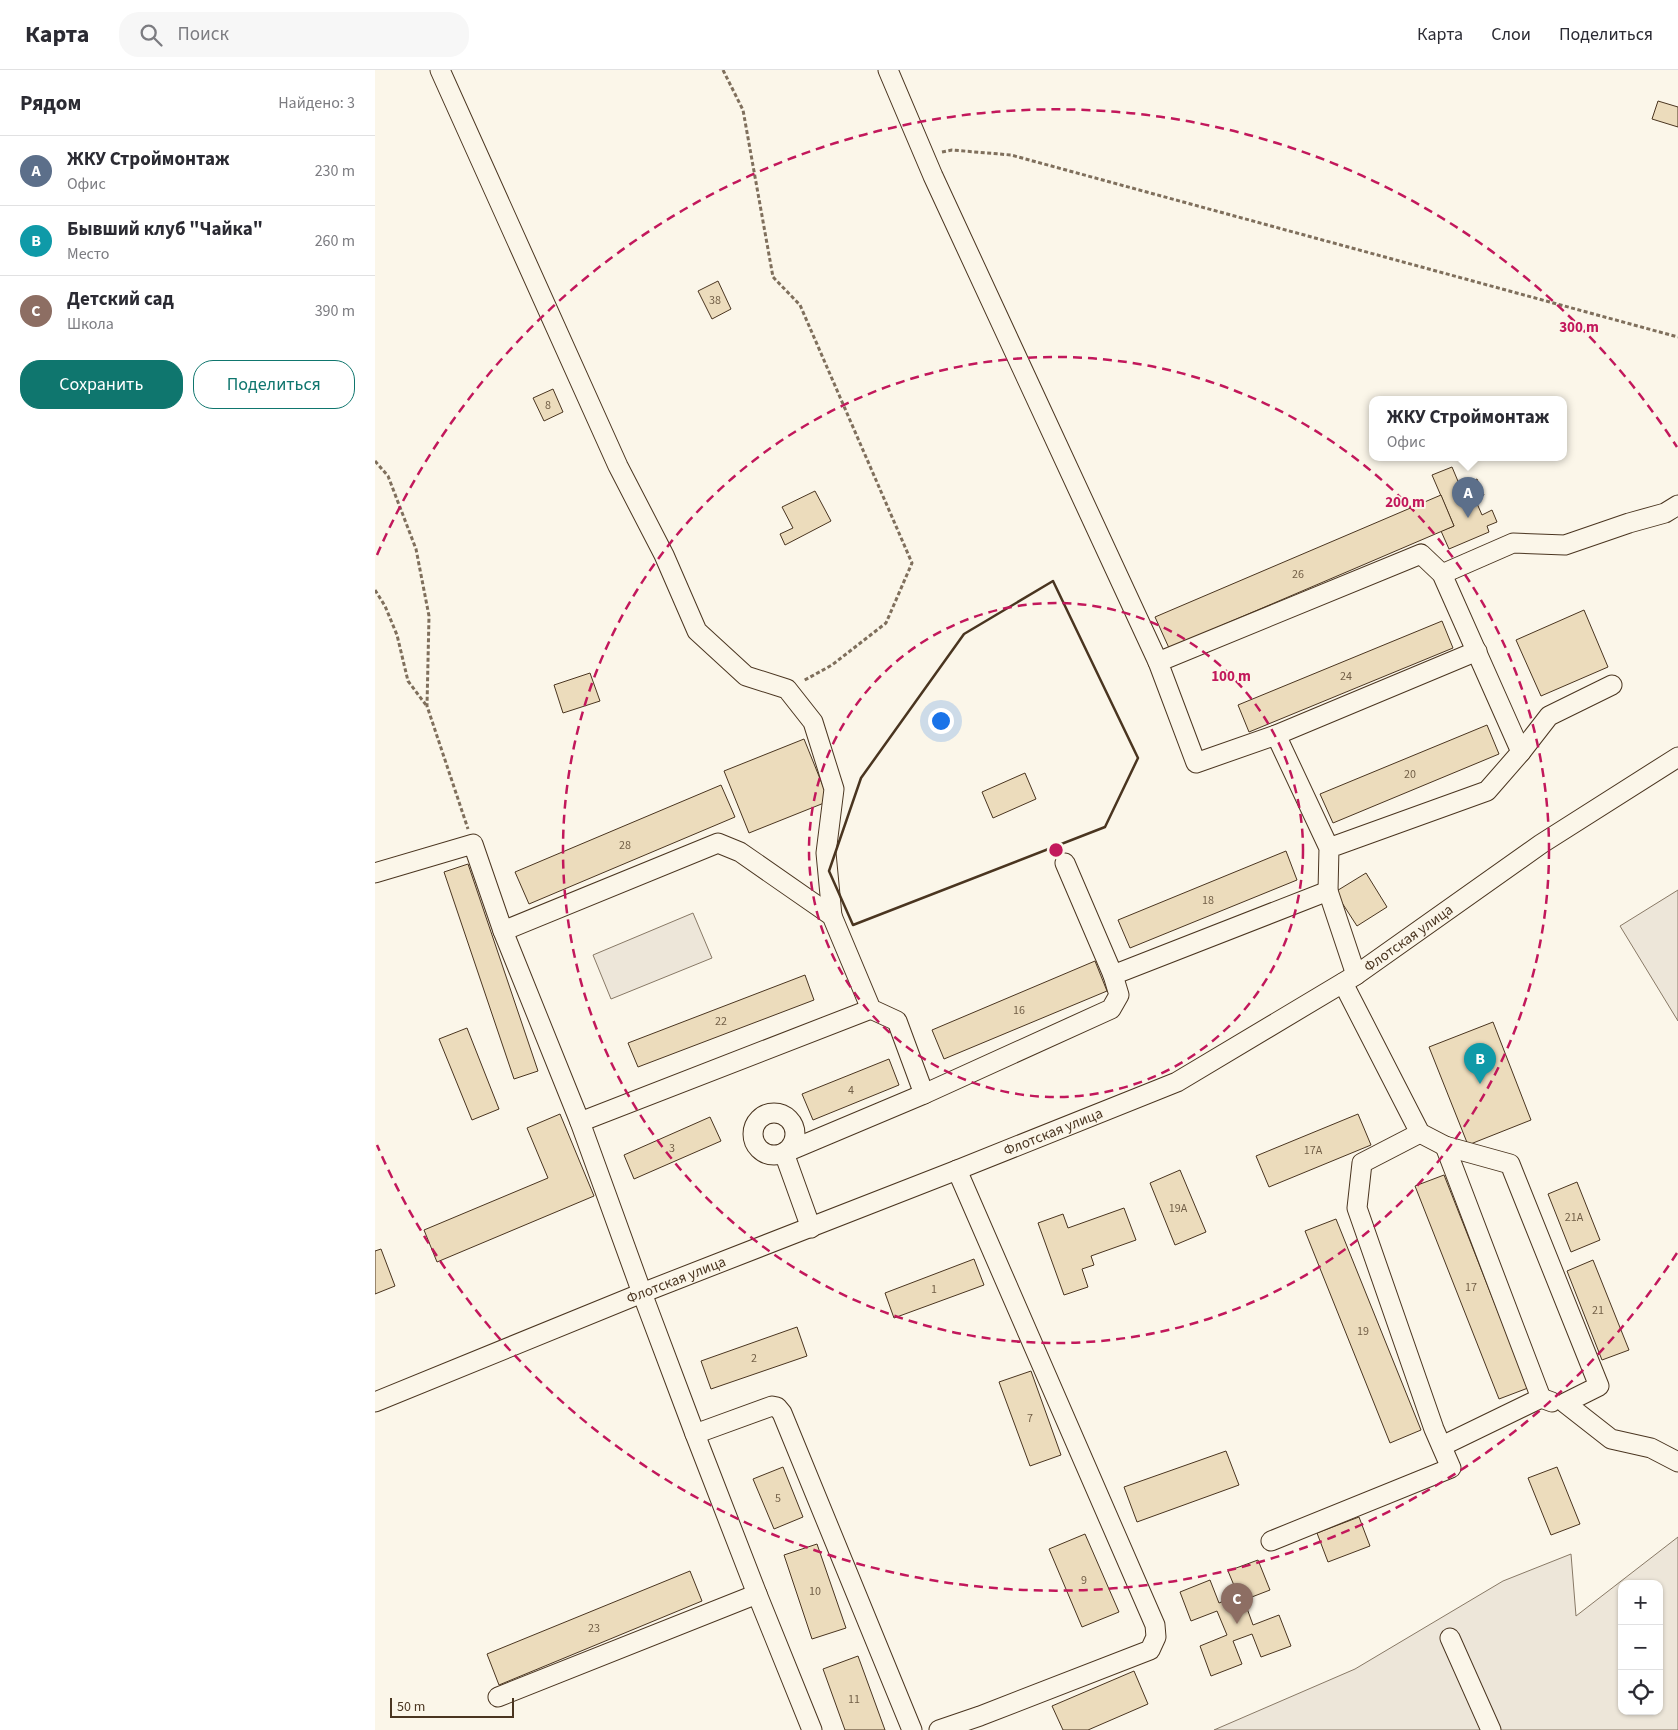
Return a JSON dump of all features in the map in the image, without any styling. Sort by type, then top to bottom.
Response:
[{"type":"street","points":[[440,70],[476,146],[618,466],[664,555],[697,631],[745,676],[787,689],[813,722],[834,789],[826,853],[832,916],[871,1009],[897,1021],[923,1094]]},
{"type":"street","points":[[888,70],[924,155],[1158,662],[1197,763],[1276,735],[1477,651]]},
{"type":"street","points":[[1442,574],[1513,543],[1565,545],[1665,513],[1678,505]]},
{"type":"street","points":[[1158,662],[1421,554],[1442,574],[1521,752]]},
{"type":"street","points":[[1329,848],[1487,791],[1549,716],[1612,685]]},
{"type":"street","points":[[1276,735],[1329,848],[1328,891],[1349,979],[1421,1132],[1445,1146],[1510,1164],[1599,1386],[1565,1403],[1560,1404],[1541,1398],[1441,1446]]},
{"type":"street","name":"Флотская улица","points":[[375,1402],[642,1293],[811,1228],[1177,1082],[1349,979],[1541,844],[1678,757]]},
{"type":"street","points":[[375,873],[473,844],[503,930],[580,1122],[695,1434],[812,1730]]},
{"type":"street","points":[[503,930],[718,844],[739,852],[832,916]]},
{"type":"street","points":[[811,1228],[784,1153],[923,1094],[1111,1009],[1119,995],[1113,975],[1065,863]]},
{"type":"street","points":[[1113,975],[1328,891]]},
{"type":"street","points":[[580,1122],[871,1009]]},
{"type":"street","points":[[1271,1541],[1451,1468],[1441,1446],[1357,1208],[1362,1163],[1421,1132]]},
{"type":"street","points":[[1445,1146],[1541,1398]]},
{"type":"street","points":[[939,1730],[982,1723],[1150,1650],[1155,1637],[1155,1625],[957,1170]]},
{"type":"street","points":[[1565,1403],[1611,1439],[1651,1448],[1678,1462]]},
{"type":"street","points":[[695,1434],[772,1406],[777,1407],[782,1413],[912,1730]]},
{"type":"street","points":[[498,1697],[757,1594]]},
{"type":"street","points":[[1450,1638],[1491,1730]]},
{"type":"path","points":[[723,70],[743,110],[773,277],[800,305],[911,563],[886,623],[831,665],[787,689]]},
{"type":"path","points":[[924,155],[952,150],[1011,155],[1678,337]]},
{"type":"path","points":[[375,461],[389,476],[416,549],[429,616],[427,706]]},
{"type":"path","points":[[375,590],[385,606],[397,634],[408,681],[427,706],[473,844]]},
{"type":"shaded area","points":[[1678,890],[1678,1021],[1620,926]]},
{"type":"shaded area","points":[[693,913],[712,958],[611,999],[593,955]]},
{"type":"shaded area","points":[[1678,1537],[1678,1730],[1214,1730],[1355,1669],[1503,1581],[1571,1554],[1576,1616],[1618,1583],[1618,1715],[1663,1715],[1663,1580],[1622,1580]]},
{"type":"building","points":[[1658,101],[1678,107],[1678,127],[1652,119]]},
{"type":"building","points":[[718,281],[731,309],[712,319],[698,291]]},
{"type":"building","points":[[553,389],[563,412],[544,421],[533,398]]},
{"type":"building","points":[[1452,467],[1460,486],[1477,479],[1484,495],[1475,499],[1482,515],[1492,510],[1497,522],[1487,526],[1489,532],[1449,549],[1441,531],[1454,526],[1432,475]]},
{"type":"building","points":[[815,491],[831,521],[785,545],[780,534],[793,528],[782,507]]},
{"type":"building","points":[[1441,495],[1454,526],[1169,648],[1155,617]]},
{"type":"building","points":[[1584,610],[1608,667],[1541,696],[1516,640]]},
{"type":"building","points":[[1442,621],[1453,648],[1249,732],[1238,705]]},
{"type":"building","points":[[590,673],[600,701],[563,713],[554,685]]},
{"type":"building","points":[[1487,725],[1499,754],[1333,823],[1320,794]]},
{"type":"building","points":[[804,739],[829,801],[749,833],[724,771]]},
{"type":"building","points":[[1025,773],[1036,799],[993,818],[982,792]]},
{"type":"building","points":[[721,785],[735,817],[529,904],[515,872]]},
{"type":"building","points":[[1286,851],[1297,880],[1130,948],[1118,920]]},
{"type":"building","points":[[468,864],[538,1071],[514,1079],[444,872]]},
{"type":"building","points":[[1366,873],[1387,907],[1357,926],[1335,892]]},
{"type":"building","points":[[1095,961],[1107,991],[944,1059],[932,1030]]},
{"type":"building","points":[[805,975],[814,1000],[638,1067],[628,1043]]},
{"type":"building","points":[[1493,1022],[1531,1120],[1468,1145],[1429,1047]]},
{"type":"building","points":[[467,1028],[499,1109],[472,1120],[439,1039]]},
{"type":"building","points":[[889,1059],[899,1085],[813,1120],[802,1094]]},
{"type":"building","points":[[560,1114],[594,1196],[437,1262],[424,1230],[548,1178],[527,1128]]},
{"type":"building","points":[[1358,1114],[1371,1145],[1269,1187],[1256,1156]]},
{"type":"building","points":[[710,1117],[721,1141],[634,1179],[624,1155]]},
{"type":"building","points":[[1180,1170],[1206,1232],[1175,1245],[1150,1183]]},
{"type":"building","points":[[1444,1175],[1528,1388],[1499,1399],[1415,1186]]},
{"type":"building","points":[[1577,1182],[1600,1240],[1571,1252],[1548,1194]]},
{"type":"building","points":[[1124,1208],[1136,1240],[1091,1256],[1094,1265],[1082,1269],[1088,1287],[1064,1295],[1038,1223],[1063,1214],[1068,1228]]},
{"type":"building","points":[[1336,1219],[1421,1430],[1390,1443],[1305,1231]]},
{"type":"building","points":[[381,1249],[395,1286],[375,1294],[375,1251]]},
{"type":"building","points":[[974,1259],[984,1285],[894,1318],[885,1293]]},
{"type":"building","points":[[1593,1260],[1629,1350],[1602,1360],[1567,1271]]},
{"type":"building","points":[[797,1327],[807,1356],[711,1389],[701,1361]]},
{"type":"building","points":[[1031,1371],[1061,1455],[1030,1466],[999,1382]]},
{"type":"building","points":[[1226,1451],[1239,1485],[1137,1522],[1124,1487]]},
{"type":"building","points":[[783,1467],[803,1517],[774,1529],[753,1479]]},
{"type":"building","points":[[1557,1467],[1580,1524],[1551,1535],[1528,1478]]},
{"type":"building","points":[[1359,1517],[1370,1546],[1328,1562],[1317,1533]]},
{"type":"building","points":[[1085,1534],[1119,1612],[1082,1627],[1049,1549]]},
{"type":"building","points":[[817,1544],[846,1628],[812,1639],[784,1555]]},
{"type":"building","points":[[1258,1560],[1270,1590],[1244,1600],[1253,1625],[1279,1615],[1291,1646],[1261,1657],[1252,1634],[1233,1641],[1242,1664],[1211,1676],[1200,1646],[1227,1635],[1217,1611],[1191,1621],[1180,1592],[1210,1580],[1219,1603],[1238,1595],[1228,1571]]},
{"type":"building","points":[[690,1571],[702,1601],[499,1685],[487,1654]]},
{"type":"building","points":[[858,1656],[885,1730],[845,1730],[823,1669]]},
{"type":"building","points":[[1134,1671],[1148,1704],[1088,1730],[1063,1730],[1052,1706]]},
{"type":"wall","points":[[1053,581],[1138,758],[1105,827],[853,925],[829,871],[861,778],[964,634],[1053,581]]},
{"type":"place","name":"ЖКУ Строймонтаж","points":[[1468,518]]},
{"type":"place","name":"Бывший клуб \"Чайка\"","points":[[1480,1084]]},
{"type":"place","name":"Детский сад","points":[[1237,1624]]}]
